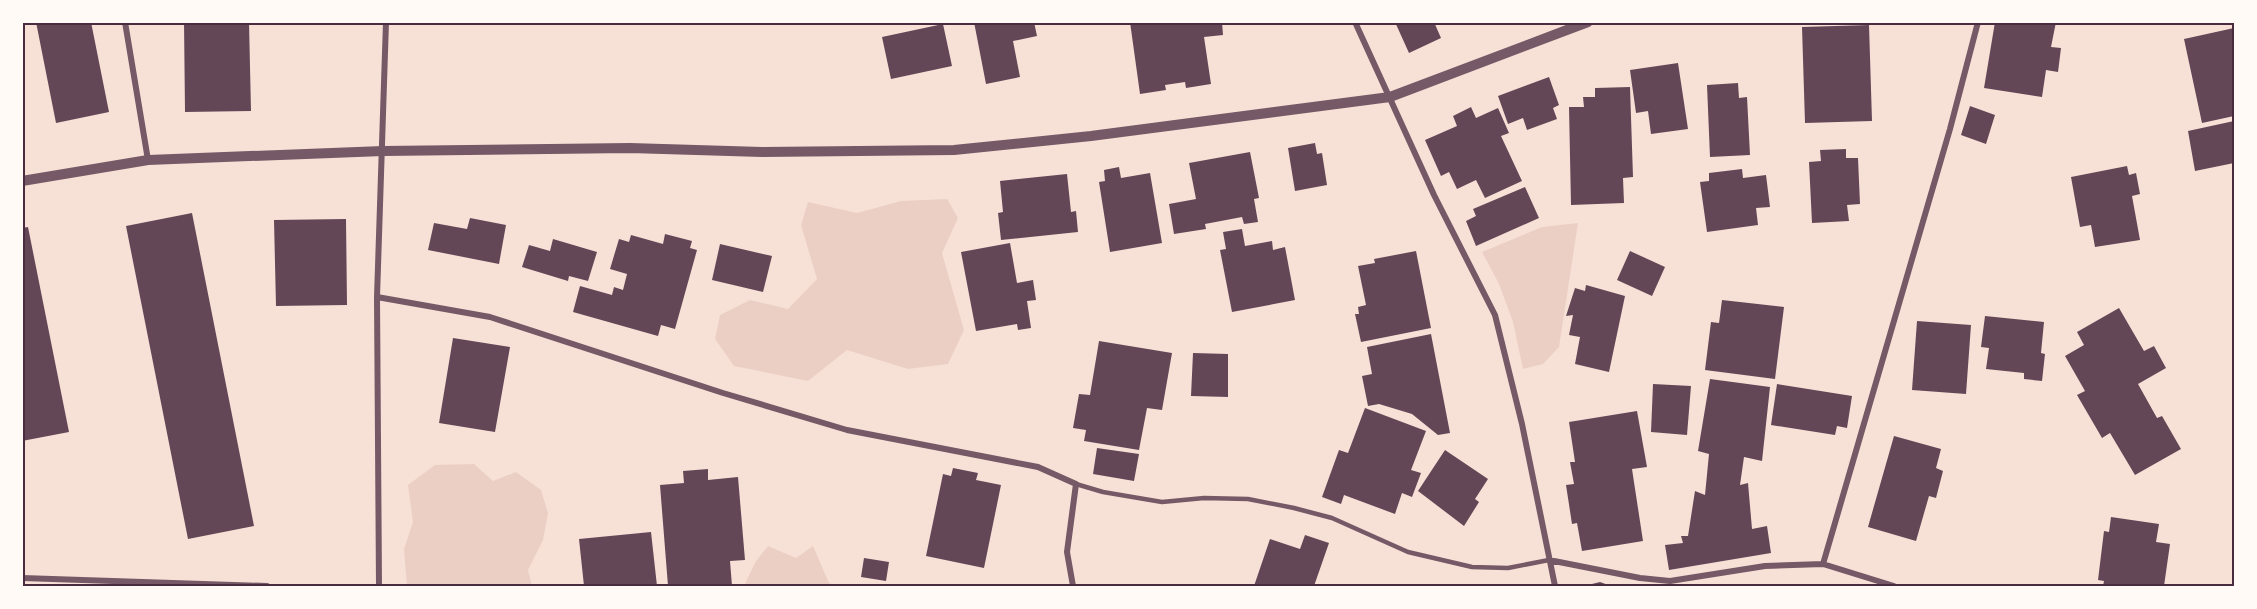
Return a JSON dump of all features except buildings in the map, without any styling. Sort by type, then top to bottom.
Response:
[{"type":"street","points":[[125,22],[148,160]]},
{"type":"street","points":[[379,586],[377,297],[386,22]]},
{"type":"street","points":[[1355,22],[1434,195],[1495,315],[1522,424],[1555,586]]},
{"type":"street","points":[[22,181],[148,160],[383,151],[630,148],[762,152],[954,150],[1091,136],[1390,97],[1588,22]]},
{"type":"street","points":[[1823,564],[1950,129],[1978,22]]},
{"type":"street","points":[[377,297],[490,317],[723,393],[848,430],[1038,467],[1076,484],[1067,552],[1073,586]]},
{"type":"street","points":[[1549,560],[1640,578],[1670,581],[1765,566],[1823,564],[1894,586]]},
{"type":"street","points":[[22,578],[267,586]]},
{"type":"lane","points":[[1076,484],[1103,492],[1162,502],[1204,498],[1248,499],[1294,508],[1332,518],[1408,552],[1472,567],[1508,568],[1549,560]]},
{"type":"shaded area","points":[[947,199],[958,218],[942,253],[964,330],[948,364],[908,369],[847,350],[808,381],[734,366],[715,339],[720,315],[750,300],[788,309],[817,279],[801,225],[808,202],[857,213],[901,201]]},
{"type":"shaded area","points":[[1578,223],[1559,347],[1543,364],[1523,369],[1513,322],[1499,284],[1482,252],[1542,227]]},
{"type":"shaded area","points":[[474,464],[493,481],[516,472],[541,490],[548,513],[543,540],[528,570],[532,586],[407,586],[404,549],[413,522],[408,485],[435,465]]},
{"type":"shaded area","points":[[768,546],[796,558],[813,546],[829,583],[837,586],[744,586],[756,561]]}]
